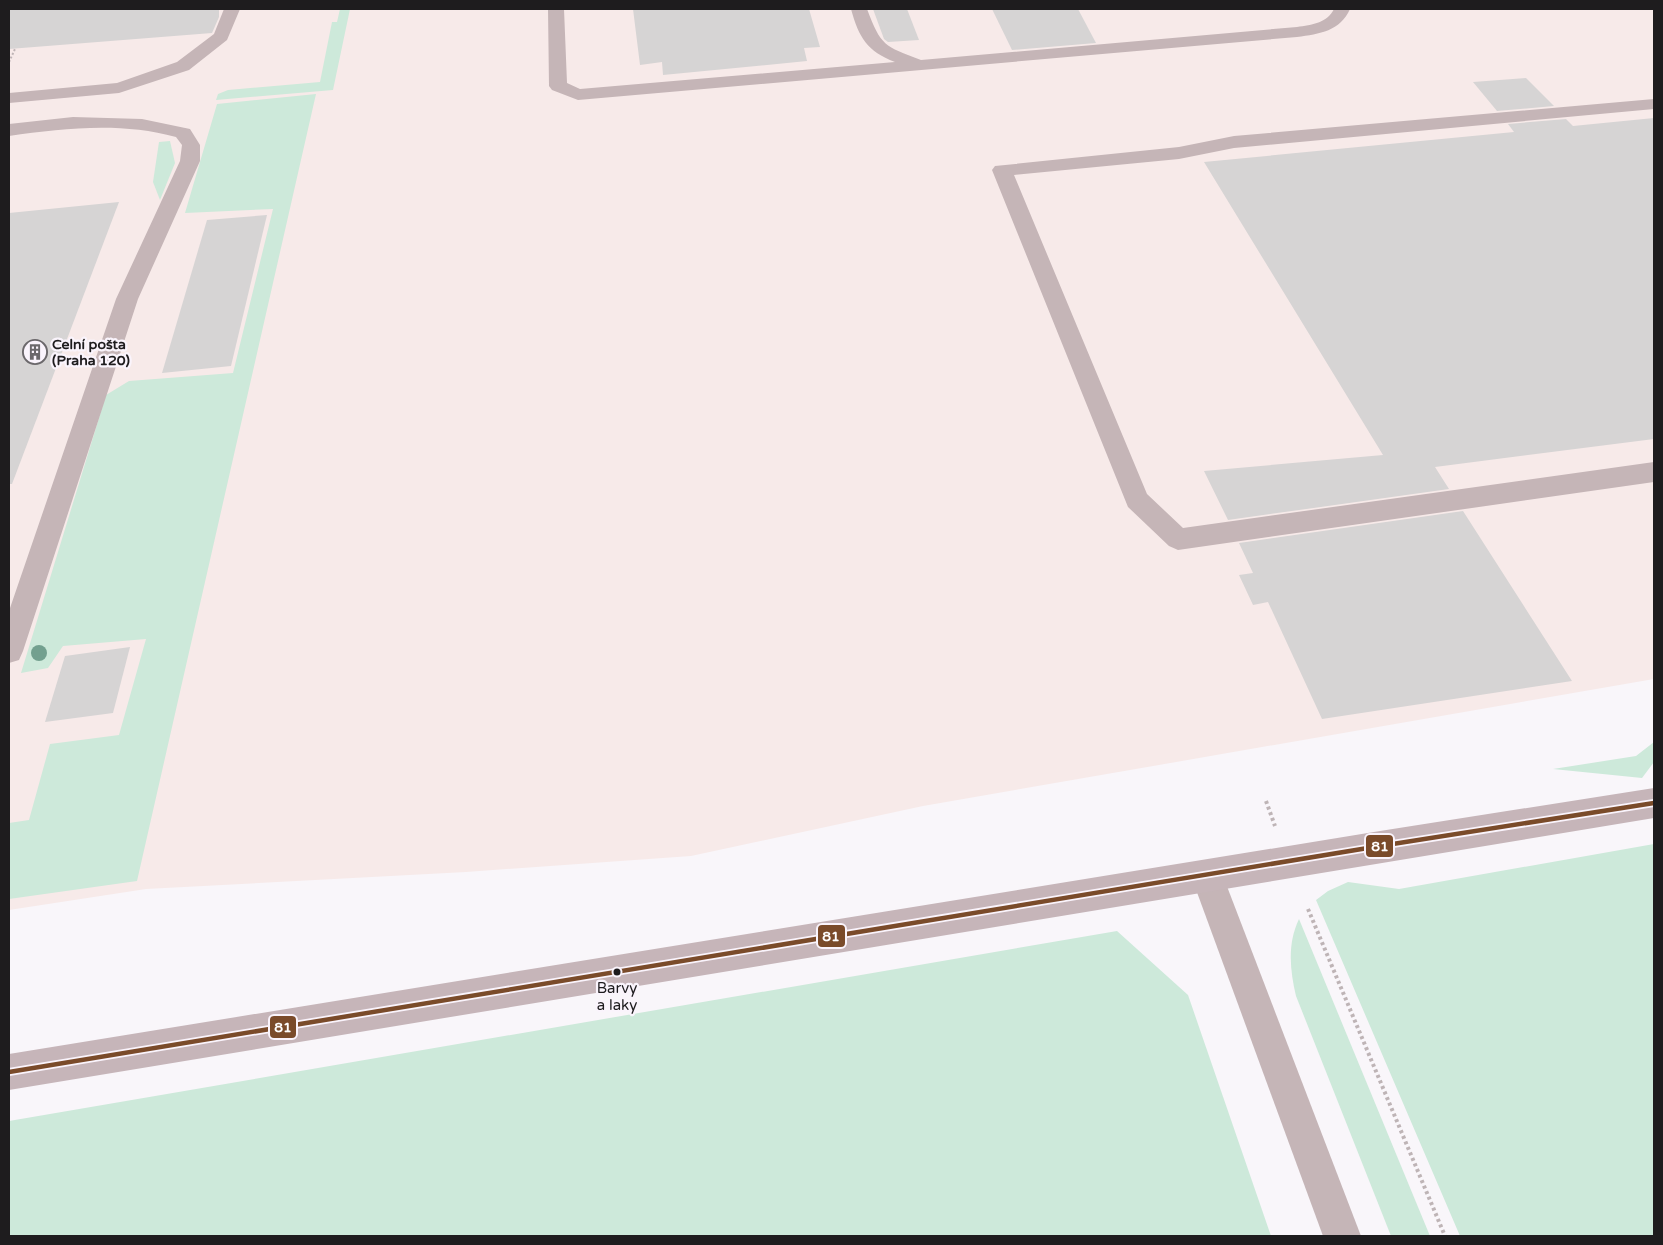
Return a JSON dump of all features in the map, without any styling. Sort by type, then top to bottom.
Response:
[{"type":"main road","points":[[9,1072],[1380,846],[1654,803]]},
{"type":"street","points":[[9,98],[120,88],[183,66],[221,36],[232,9]]},
{"type":"street","points":[[556,9],[558,86],[578,95],[1280,34],[1321,28],[1333,23],[1340,16],[1342,9]]},
{"type":"street","points":[[858,9],[868,38],[874,45],[919,66]]},
{"type":"street","points":[[1654,104],[1234,142],[1179,153],[1002,170],[1137,500],[1178,539],[1654,472]]},
{"type":"street","points":[[9,130],[78,123],[141,123],[183,132],[191,146],[190,161],[127,299],[9,651]]},
{"type":"street","points":[[1207,876],[1342,1236]]},
{"type":"path","points":[[9,62],[15,49]]},
{"type":"path","points":[[1266,801],[1275,827]]},
{"type":"path","points":[[1308,909],[1445,1236]]},
{"type":"shaded area","points":[[9,9],[1654,9],[1654,679],[923,806],[691,856],[466,872],[146,889],[9,910]]},
{"type":"green space","points":[[340,9],[350,9],[333,90],[216,100],[218,94],[228,90],[320,82],[332,22],[337,22]]},
{"type":"green space","points":[[316,94],[137,881],[9,899],[9,823],[29,820],[50,744],[119,735],[146,639],[63,646],[48,668],[21,673],[106,395],[129,381],[233,373],[273,209],[185,213],[217,104]]},
{"type":"green space","points":[[170,141],[175,163],[160,200],[153,182],[159,142]]},
{"type":"green space","points":[[1654,742],[1654,762],[1642,778],[1553,769],[1636,756]]},
{"type":"green space","points":[[1654,844],[1654,1236],[1460,1236],[1316,900],[1328,891],[1348,882],[1399,889]]},
{"type":"green space","points":[[1299,919],[1430,1236],[1391,1236],[1296,996],[1292,977],[1291,947]]},
{"type":"green space","points":[[1117,931],[1188,995],[1271,1236],[9,1236],[9,1121]]},
{"type":"building","points":[[9,9],[219,9],[219,17],[212,33],[9,49]]},
{"type":"building","points":[[633,9],[809,9],[820,47],[804,48],[807,61],[663,75],[662,62],[640,65]]},
{"type":"building","points":[[873,9],[907,9],[919,40],[888,42],[884,39]]},
{"type":"building","points":[[992,9],[1078,9],[1096,43],[1012,50]]},
{"type":"building","points":[[1526,78],[1554,106],[1497,111],[1473,82]]},
{"type":"building","points":[[1654,118],[1654,439],[1435,467],[1449,489],[1228,520],[1204,471],[1383,455],[1204,162],[1514,132],[1508,124],[1566,119],[1573,126]]},
{"type":"building","name":"Celní pošta (Praha 120)","points":[[119,202],[12,484],[9,484],[9,213]]},
{"type":"building","points":[[267,215],[231,366],[162,373],[207,220]]},
{"type":"building","points":[[1463,511],[1572,681],[1322,719],[1268,602],[1253,605],[1239,575],[1253,573],[1239,543]]},
{"type":"building","points":[[130,647],[113,713],[45,722],[65,656]]},
{"type":"transit line","name":"81","points":[[9,1072],[1380,846],[1654,803]]},
{"type":"place","name":"Celní pošta (Praha 120)","points":[[35,352]]},
{"type":"place","name":"Barvy a laky","points":[[617,972]]}]
